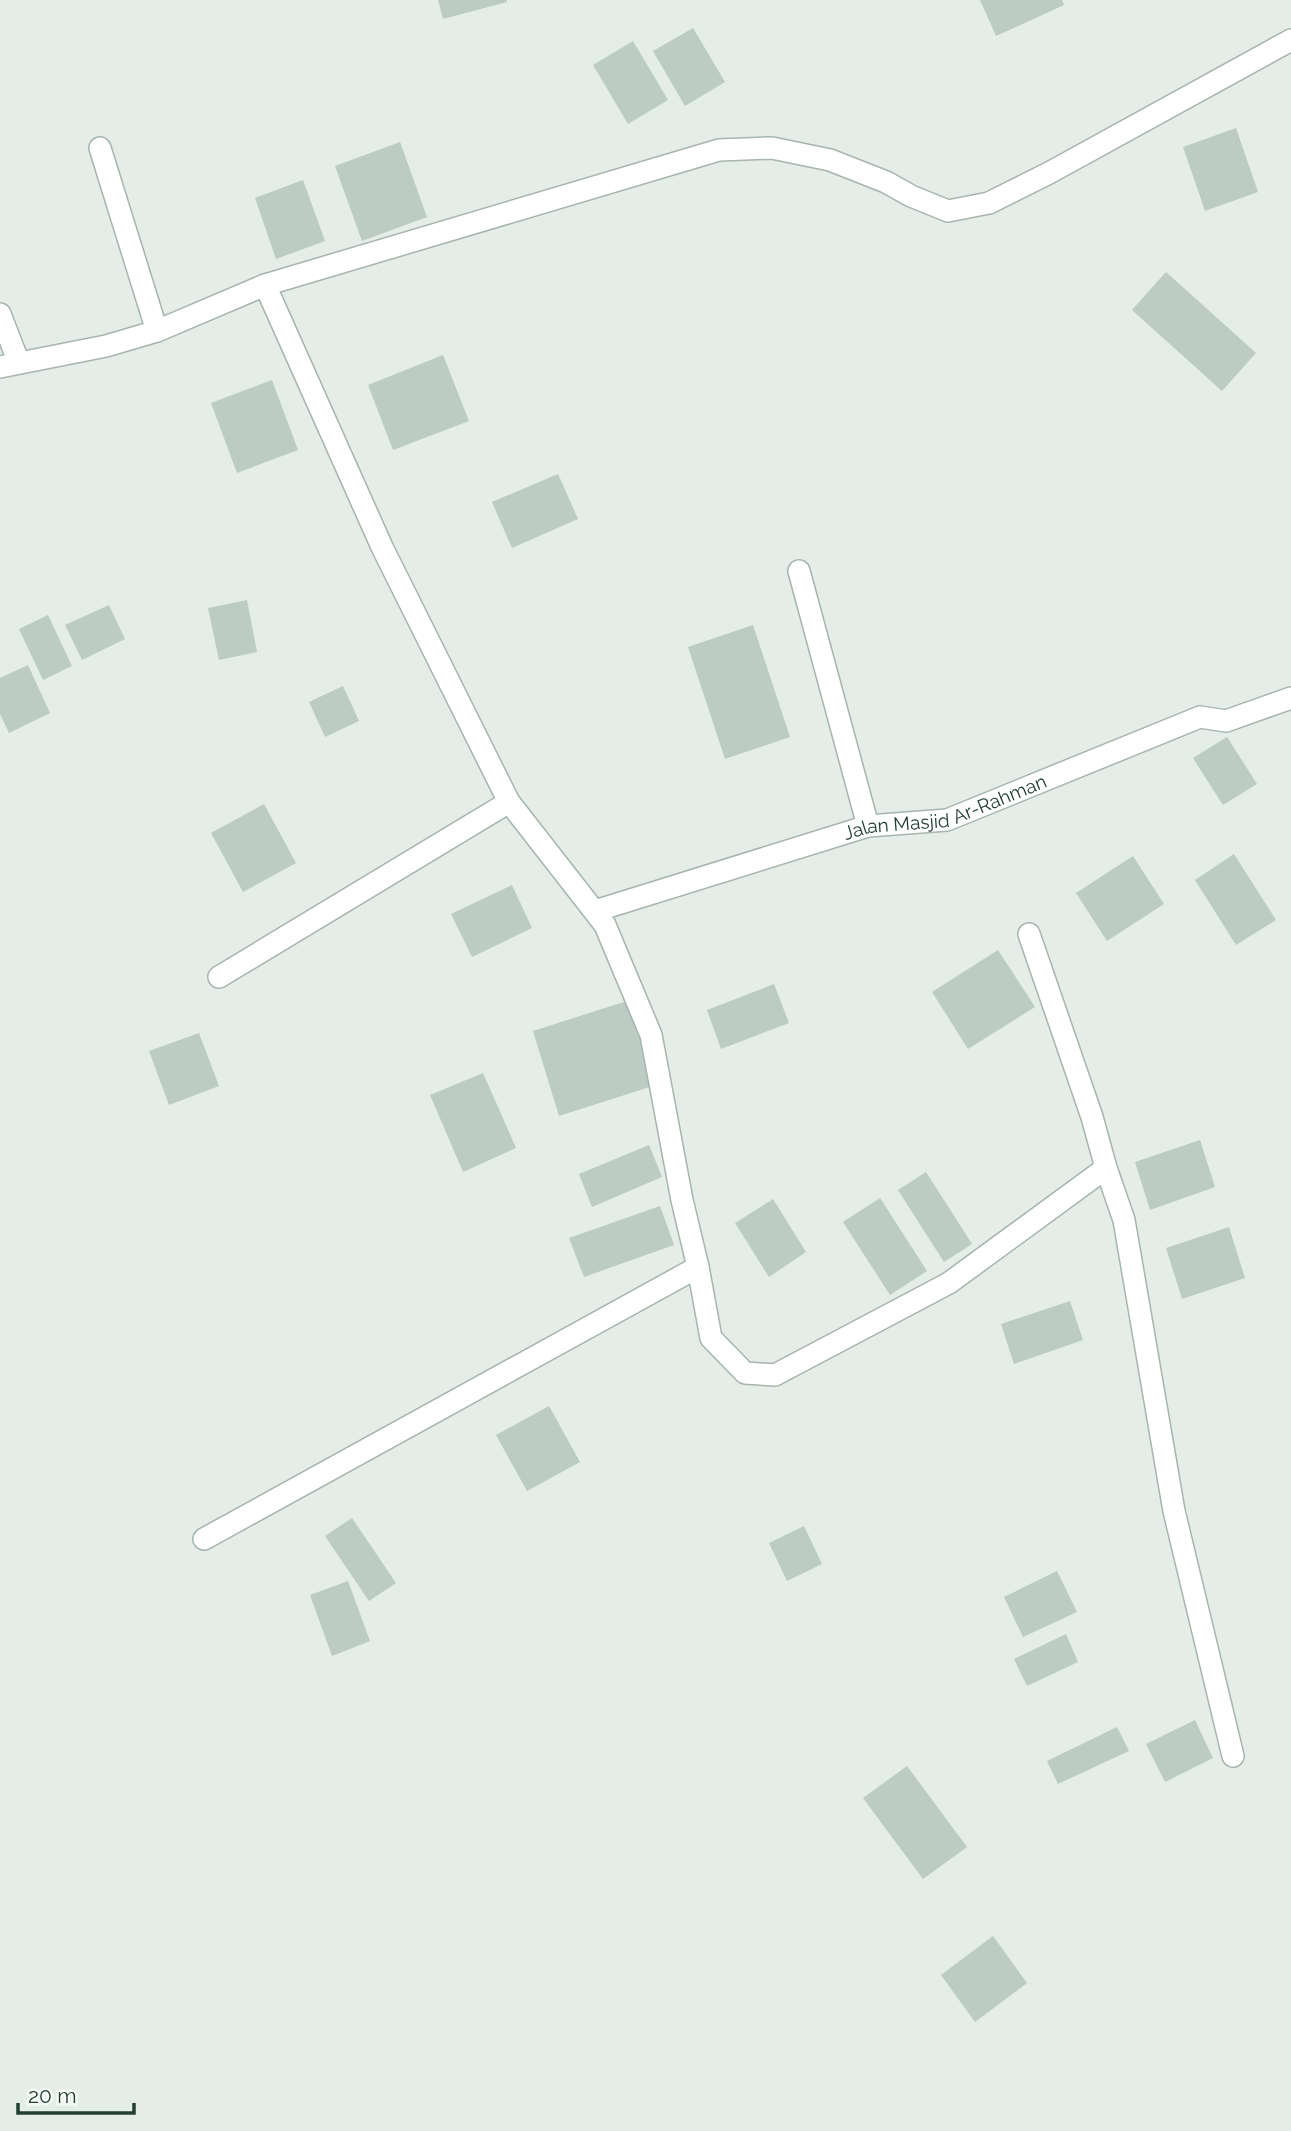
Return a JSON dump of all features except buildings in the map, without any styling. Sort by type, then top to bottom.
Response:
[{"type":"street","points":[[0,314],[10,365],[106,346],[157,331],[265,285],[719,150],[772,148],[830,160],[948,211],[989,203],[1061,167],[1291,40]]},
{"type":"street","points":[[100,148],[157,331]]},
{"type":"street","points":[[265,285],[382,547],[509,802],[605,925],[651,1035],[681,1200],[712,1338],[745,1373],[775,1375],[948,1283],[1105,1168]]},
{"type":"street","points":[[799,571],[868,826]]},
{"type":"street","name":"Jalan Masjid Ar-Rahman","points":[[594,911],[868,826],[947,820],[1200,718],[1226,721],[1291,698]]},
{"type":"street","points":[[219,977],[509,802]]},
{"type":"street","points":[[1029,934],[1092,1117],[1105,1168],[1124,1220],[1174,1511],[1233,1756]]},
{"type":"street","points":[[204,1539],[698,1267]]}]
